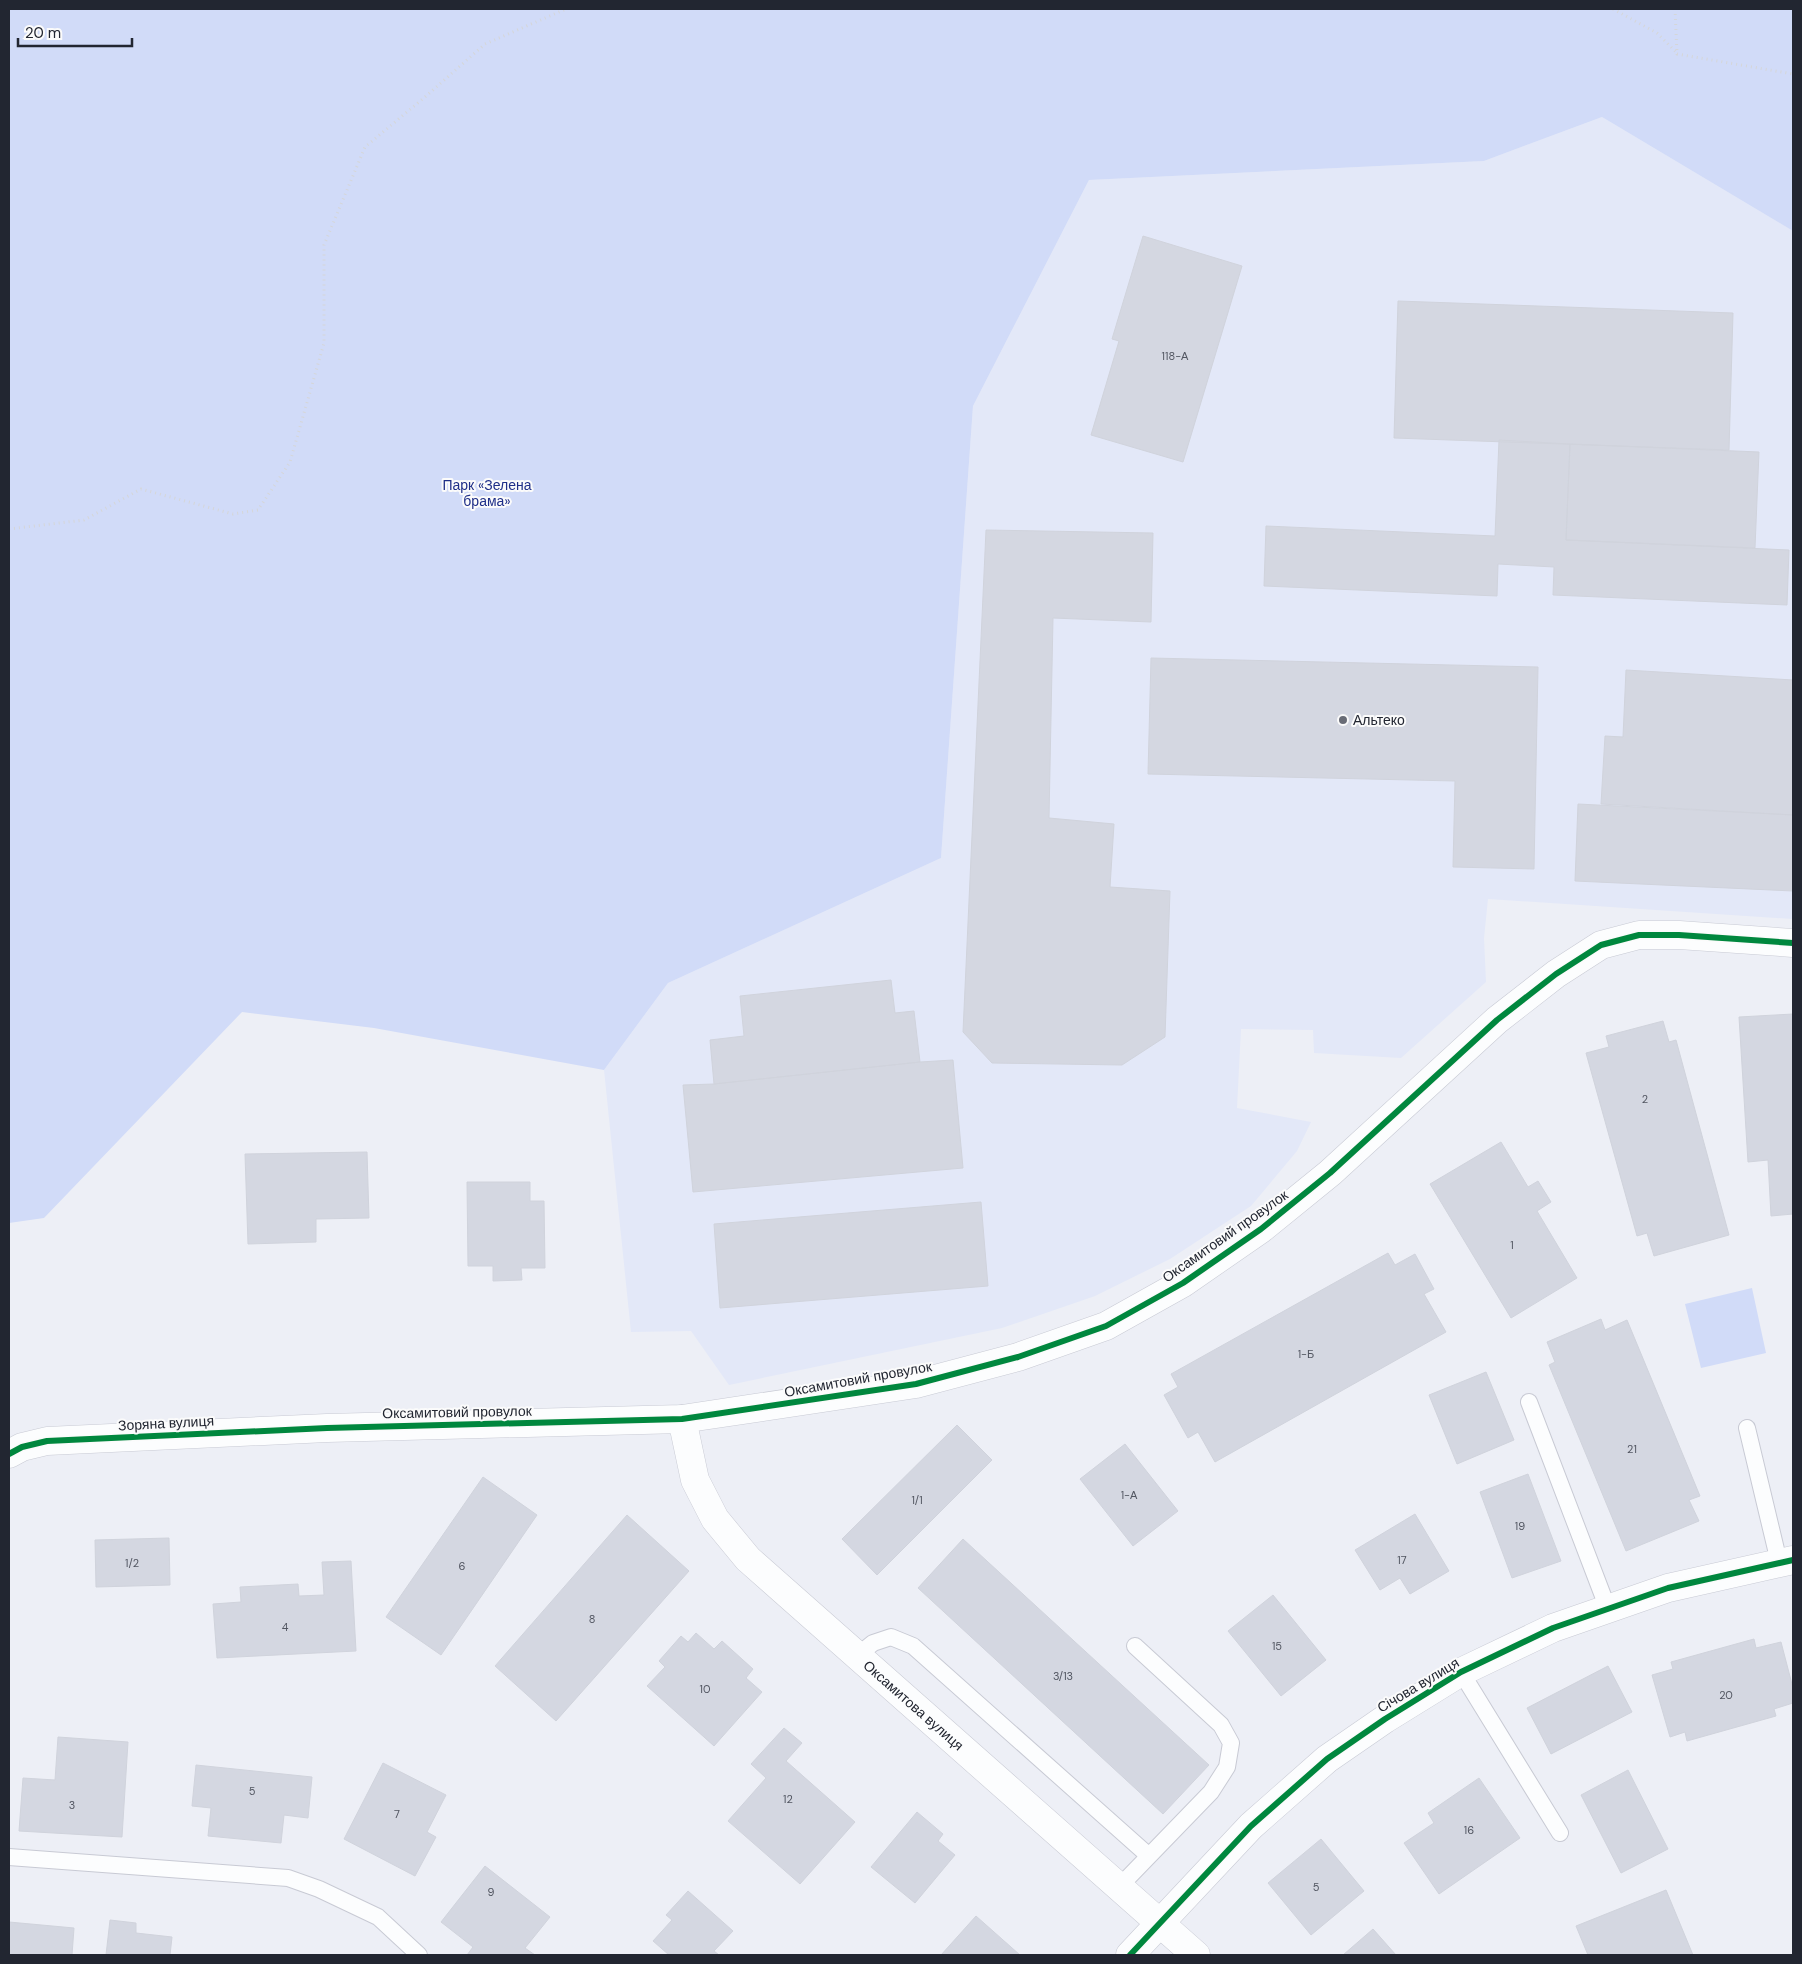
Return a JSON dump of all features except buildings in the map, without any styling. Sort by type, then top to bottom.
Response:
[{"type":"street","name":"Оксамитовий провулок","points":[[327,1428],[682,1419],[916,1384],[1018,1358],[1106,1326],[1184,1284],[1261,1229],[1330,1173],[1496,1020],[1556,974],[1601,945],[1639,935],[1678,935],[1793,943]]},
{"type":"street","name":"Оксамитова вулиця","points":[[682,1419],[695,1480],[715,1519],[748,1559],[1196,1955]]},
{"type":"street","name":"Зоряна вулиця","points":[[9,1454],[22,1447],[47,1441],[327,1428]]},
{"type":"street","name":"Січова вулиця","points":[[1130,1955],[1251,1826],[1327,1759],[1385,1719],[1461,1672],[1553,1628],[1668,1588],[1786,1561]]},
{"type":"lane","points":[[1528,1402],[1608,1609]]},
{"type":"lane","points":[[1747,1428],[1786,1561]]},
{"type":"lane","points":[[857,1656],[873,1643],[890,1637],[914,1646],[1149,1856]]},
{"type":"lane","points":[[1119,1887],[1211,1792],[1227,1767],[1230,1743],[1221,1725],[1135,1646]]},
{"type":"lane","points":[[1461,1672],[1560,1833]]},
{"type":"lane","points":[[9,1857],[288,1878],[319,1888],[378,1917],[419,1955]]},
{"type":"path","points":[[9,529],[84,520],[141,489],[233,514],[258,510],[290,462],[324,342],[324,245],[365,147],[485,44],[566,9]]},
{"type":"path","points":[[1613,9],[1657,33],[1678,54],[1793,74]]},
{"type":"path","points":[[1676,9],[1678,54]]},
{"type":"shaded area","points":[[1602,117],[1793,231],[1793,919],[1488,899],[1484,938],[1486,982],[1401,1058],[1314,1053],[1313,1030],[1241,1029],[1237,1108],[1311,1122],[1297,1151],[1251,1206],[1170,1259],[1095,1296],[1002,1328],[729,1385],[691,1331],[631,1332],[604,1070],[668,983],[941,858],[973,406],[1089,180],[1484,161]]},
{"type":"green space","name":"Парк «Зелена брама»","points":[[9,9],[1793,9],[1793,231],[1602,117],[1484,161],[1089,180],[973,406],[941,858],[668,983],[604,1070],[374,1028],[242,1012],[44,1218],[9,1223]]},
{"type":"green space","points":[[1752,1288],[1766,1353],[1701,1368],[1685,1304]]},
{"type":"cycle path","points":[[9,1454],[22,1447],[47,1441],[327,1428],[682,1419],[916,1384],[1018,1357],[1106,1326],[1183,1283],[1261,1229],[1330,1173],[1497,1020],[1556,974],[1601,945],[1639,935],[1679,935],[1793,943]]},
{"type":"cycle path","points":[[1130,1955],[1251,1826],[1327,1759],[1385,1719],[1461,1672],[1553,1628],[1668,1588],[1793,1560]]},
{"type":"place","name":"Альтеко","points":[[1343,720]]}]
